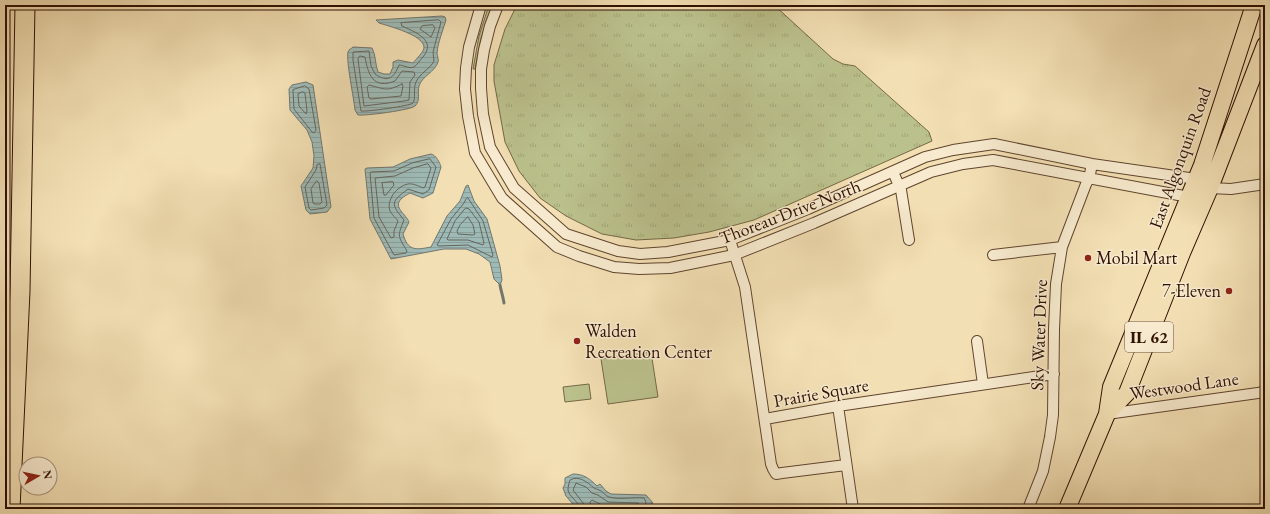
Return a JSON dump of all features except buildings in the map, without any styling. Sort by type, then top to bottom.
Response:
[{"type":"highway","points":[[10,509],[20,291],[25,5]]},
{"type":"main road","name":"East Algonquin Road","points":[[1067,509],[1107,414],[1111,387],[1202,165],[1254,5]]},
{"type":"main road","name":"East Algonquin Road","points":[[1107,414],[1127,393],[1182,253],[1210,188],[1265,45]]},
{"type":"street","name":"Thoreau Drive North","points":[[481,5],[469,47],[466,68],[466,97],[468,116],[475,153],[502,198],[557,248],[614,267],[639,269],[670,268],[734,255],[814,223],[931,172],[963,164],[993,160],[1189,197]]},
{"type":"street","name":"Thoreau Drive North","points":[[498,5],[484,50],[481,88],[483,114],[490,147],[514,188],[566,234],[618,251],[640,254],[668,252],[730,240],[808,209],[925,157],[953,150],[994,144],[1092,164],[1196,179]]},
{"type":"street","name":"Sky Water Drive","points":[[1028,509],[1043,471],[1054,415],[1054,330],[1056,284],[1062,247],[1089,179],[1092,164]]},
{"type":"street","points":[[893,172],[901,190],[909,240]]},
{"type":"street","points":[[1196,179],[1210,188]]},
{"type":"street","points":[[1189,197],[1210,188],[1231,189],[1265,184]]},
{"type":"street","points":[[730,240],[745,287],[765,419]]},
{"type":"street","points":[[993,255],[1062,247]]},
{"type":"street","points":[[977,341],[984,384]]},
{"type":"street","name":"Prairie Square","points":[[846,465],[776,474],[771,464],[765,419],[838,406],[1054,374]]},
{"type":"street","name":"Westwood Lane","points":[[1107,414],[1265,392]]},
{"type":"street","points":[[838,406],[853,509]]},
{"type":"green space","points":[[489,5],[493,5],[481,38],[475,69],[473,69],[479,36]]},
{"type":"green space","points":[[517,5],[774,5],[833,59],[843,64],[855,66],[929,132],[932,141],[754,220],[709,232],[674,238],[636,240],[602,234],[566,216],[540,198],[519,171],[505,142],[494,81],[494,65],[505,29]]},
{"type":"green space","points":[[651,352],[658,397],[608,404],[601,359]]},
{"type":"green space","points":[[589,384],[591,399],[565,402],[563,387]]},
{"type":"water","points":[[445,17],[446,20],[439,40],[437,53],[438,62],[434,69],[423,79],[419,86],[417,104],[412,108],[369,115],[358,115],[355,110],[349,71],[349,50],[353,47],[372,48],[378,72],[390,74],[393,67],[393,62],[398,60],[413,63],[424,48],[423,43],[413,35],[379,23],[376,20]]},
{"type":"water","points":[[306,82],[313,85],[331,207],[327,212],[310,214],[306,210],[301,186],[313,168],[314,156],[312,142],[307,130],[290,110],[289,89],[292,85]]},
{"type":"water","points":[[431,154],[436,157],[441,167],[433,193],[423,198],[410,193],[402,198],[398,205],[409,222],[403,234],[407,244],[416,249],[431,247],[447,216],[460,201],[466,186],[468,185],[474,201],[487,219],[500,266],[502,280],[500,285],[494,279],[490,262],[479,254],[466,249],[444,249],[391,259],[370,219],[365,169],[393,167],[410,159]]},
{"type":"water","points":[[573,474],[586,477],[597,486],[600,484],[611,494],[646,495],[653,503],[649,505],[648,509],[577,509],[566,496],[563,488],[565,478]]},
{"type":"waterway","points":[[500,285],[504,303]]},
{"type":"place","name":"Mobil Mart","points":[[1088,258]]},
{"type":"place","name":"7-Eleven","points":[[1229,291]]},
{"type":"place","name":"Walden Recreation Center","points":[[577,341]]}]
